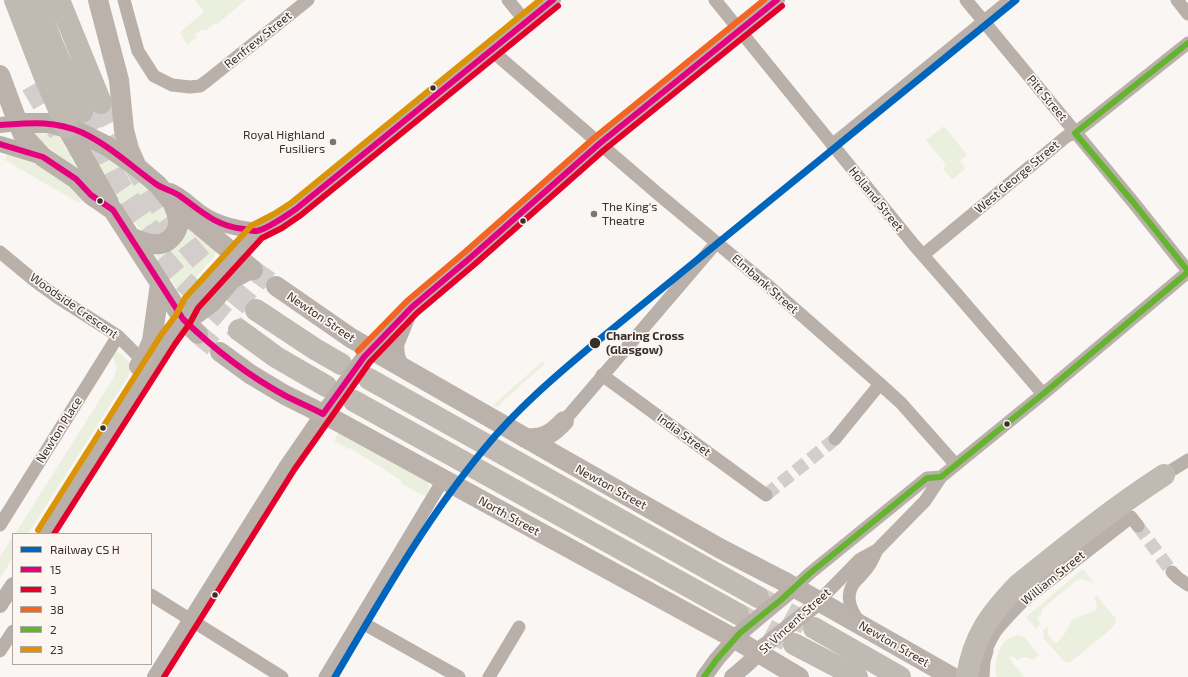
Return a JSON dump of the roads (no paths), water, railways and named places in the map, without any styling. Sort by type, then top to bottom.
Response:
[{"type":"highway","points":[[15,0],[33,48],[65,120]]},
{"type":"highway","points":[[36,0],[52,43],[65,120]]},
{"type":"highway","points":[[0,2],[32,85]]},
{"type":"highway","points":[[61,4],[101,103]]},
{"type":"highway","points":[[256,310],[315,349],[341,364]]},
{"type":"highway","points":[[239,330],[276,356],[326,386]]},
{"type":"highway","points":[[369,379],[758,597]]},
{"type":"highway","points":[[354,402],[738,629]]},
{"type":"highway","points":[[968,677],[972,655],[982,631],[996,609],[1006,597],[1019,584],[1105,516],[1164,475]]},
{"type":"highway","points":[[814,628],[900,677]]},
{"type":"highway","points":[[838,677],[803,649],[857,677]]},
{"type":"main road","points":[[98,0],[119,80],[124,130],[129,149],[137,167]]},
{"type":"main road","points":[[0,75],[9,124],[23,135],[43,157],[62,169],[83,186],[91,195],[113,210]]},
{"type":"main road","points":[[9,124],[40,123],[65,120],[137,167],[158,185],[172,202],[252,269],[232,279],[212,302],[196,314],[183,319]]},
{"type":"main road","points":[[65,120],[113,210],[183,319],[198,334]]},
{"type":"main road","points":[[131,237],[143,242],[158,245],[170,240],[176,232],[178,226],[176,211],[172,202]]},
{"type":"main road","points":[[139,366],[152,341],[160,284]]},
{"type":"main road","name":"Newton Street","points":[[276,286],[351,338],[367,354],[402,368],[721,548],[791,590],[862,626],[945,673]]},
{"type":"main road","name":"North Street","points":[[220,352],[250,374],[285,395],[325,411],[443,480],[738,629],[761,650],[799,677]]},
{"type":"main road","points":[[525,438],[539,439],[549,435],[564,421]]},
{"type":"main road","points":[[564,421],[558,444],[566,461]]},
{"type":"street","name":"Renfrew Street","points":[[124,0],[138,51],[154,76],[172,85],[190,87],[200,86],[308,0]]},
{"type":"street","points":[[508,0],[526,22]]},
{"type":"street","points":[[49,533],[68,499],[192,303],[235,254],[257,231],[296,209],[553,0]]},
{"type":"street","name":"Holland Street","points":[[715,0],[923,255],[1043,394]]},
{"type":"street","points":[[155,677],[287,466],[367,354],[412,307],[599,144],[777,0]]},
{"type":"street","name":"Pitt Street","points":[[966,0],[1133,202],[1188,272]]},
{"type":"street","points":[[832,145],[1010,0]]},
{"type":"street","points":[[1177,0],[1188,14]]},
{"type":"street","name":"West George Street","points":[[923,255],[1067,136],[1076,133],[1188,43]]},
{"type":"street","name":"Elmbank Street","points":[[491,50],[599,144],[717,242],[880,384],[900,403],[956,464]]},
{"type":"street","points":[[0,144],[43,157]]},
{"type":"street","points":[[158,185],[179,195],[211,219],[232,227],[257,231]]},
{"type":"street","points":[[564,421],[717,242]]},
{"type":"street","name":"Woodside Crescent","points":[[0,252],[57,297],[118,336],[138,356],[140,361],[139,366]]},
{"type":"street","name":"St Vincent Street","points":[[732,677],[748,665],[761,650],[816,604],[859,560],[877,550],[925,501],[941,477],[1043,394],[1188,272]]},
{"type":"street","points":[[402,368],[397,356],[396,345],[412,307]]},
{"type":"street","name":"Newton Place","points":[[0,525],[118,336]]},
{"type":"street","points":[[68,499],[75,469],[139,366]]},
{"type":"street","name":"India Street","points":[[602,375],[766,495]]},
{"type":"street","points":[[835,439],[880,384]]},
{"type":"street","points":[[1164,475],[1188,460]]},
{"type":"street","name":"St Vincent Street","points":[[704,677],[738,629],[791,590],[927,478],[941,477]]},
{"type":"street","points":[[325,677],[443,480]]},
{"type":"street","name":"William Street","points":[[945,673],[962,668],[978,660],[987,649],[996,632],[1023,601],[1134,521]]},
{"type":"street","name":"St Vincent Street","points":[[862,626],[853,614],[849,602],[849,595],[853,584],[868,568],[877,550]]},
{"type":"street","points":[[1172,572],[1188,585]]},
{"type":"street","points":[[0,605],[12,587]]},
{"type":"street","points":[[152,596],[282,677]]},
{"type":"street","points":[[359,621],[459,677]]},
{"type":"street","points":[[489,677],[519,627]]},
{"type":"street","points":[[0,651],[12,633]]},
{"type":"street","name":"William Street","points":[[983,677],[987,649]]},
{"type":"tunnel","points":[[32,85],[63,139]]},
{"type":"tunnel","points":[[101,103],[123,145],[155,199],[181,236],[194,253],[212,272],[256,310]]},
{"type":"tunnel","points":[[82,112],[119,184],[159,241]]},
{"type":"tunnel","points":[[140,232],[176,274],[239,330]]},
{"type":"tunnel","points":[[253,270],[276,286]]},
{"type":"tunnel","points":[[198,334],[220,352]]},
{"type":"tunnel","points":[[766,495],[835,439]]},
{"type":"tunnel","points":[[1138,526],[1172,572]]},
{"type":"tunnel","points":[[758,597],[814,628]]},
{"type":"tunnel","points":[[738,614],[794,644]]},
{"type":"place","name":"Royal Highland Fusiliers","points":[[333,142]]},
{"type":"place","name":"The King's Theatre","points":[[594,214]]},
{"type":"place","name":"Charing Cross (Glasgow)","points":[[595,343]]}]
